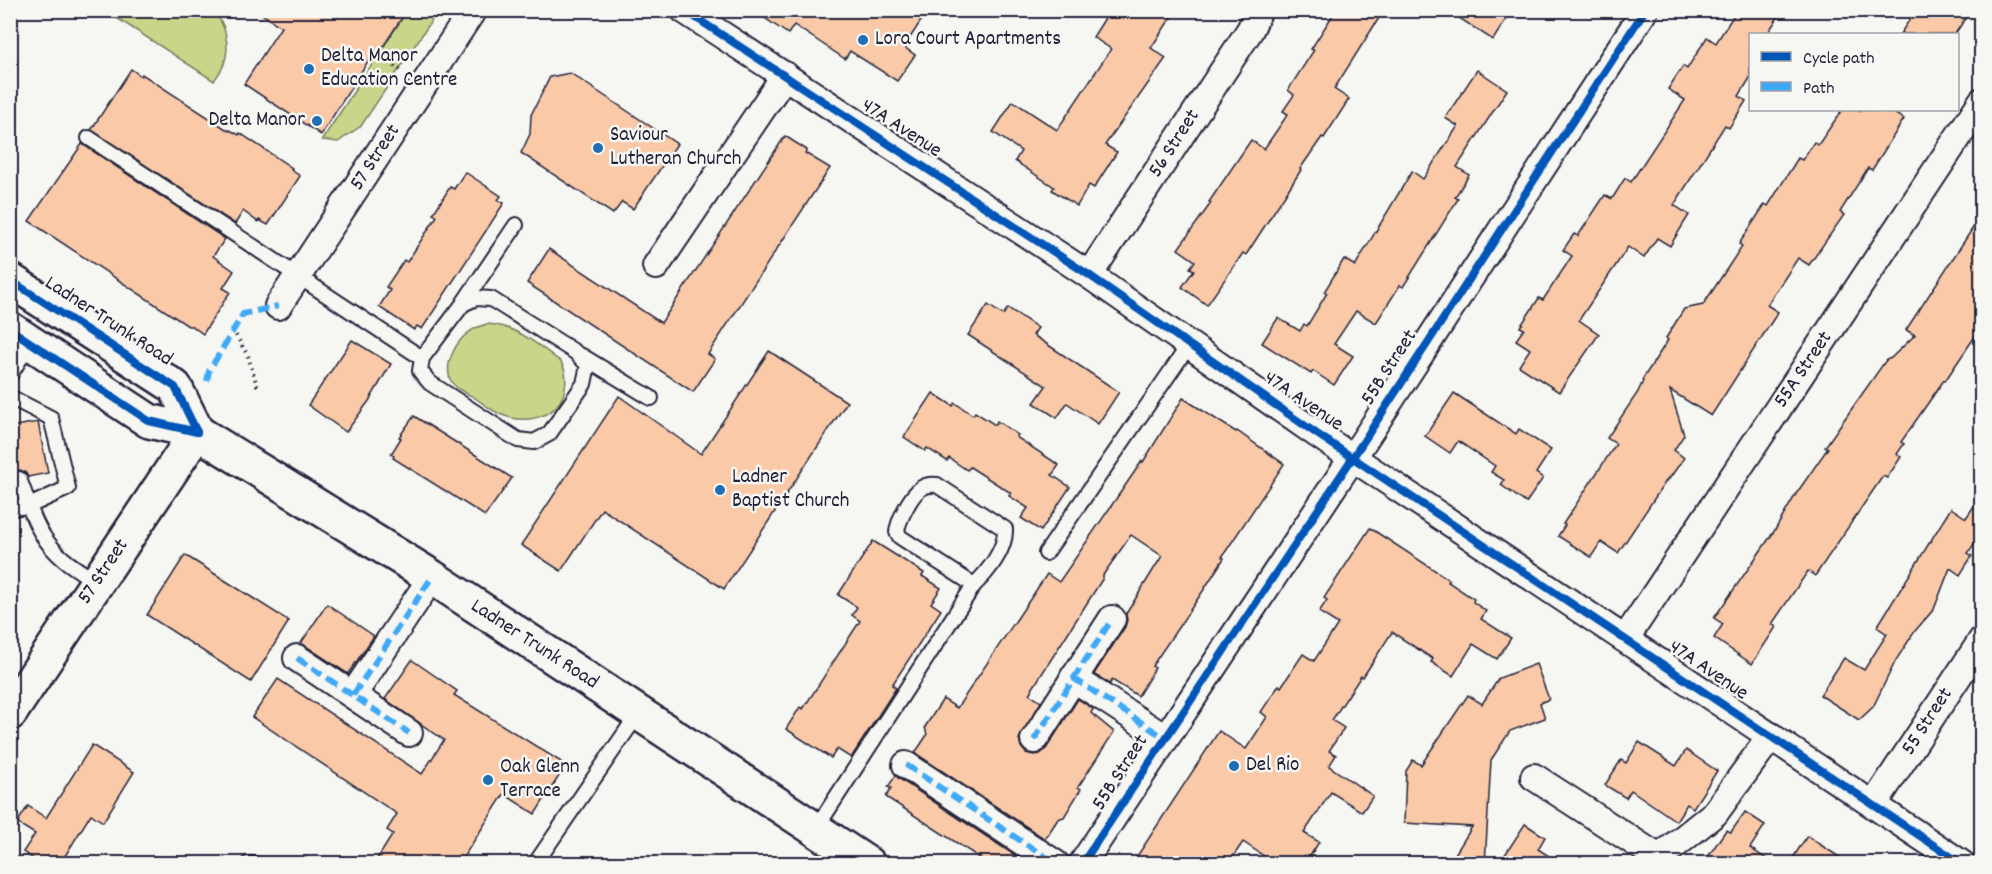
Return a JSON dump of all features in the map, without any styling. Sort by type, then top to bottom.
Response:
[{"type":"main road","name":"Ladner Trunk Road","points":[[10,280],[175,387],[197,432]]},
{"type":"main road","name":"Ladner Trunk Road","points":[[20,336],[149,421],[197,432],[432,577],[868,864]]},
{"type":"main road","name":"57 Street","points":[[10,713],[197,432]]},
{"type":"street","name":"57 Street","points":[[278,306],[473,10]]},
{"type":"street","name":"47A Avenue","points":[[684,10],[1089,275],[1352,457],[1962,864]]},
{"type":"street","name":"56 Street","points":[[1089,275],[1250,30],[1259,10]]},
{"type":"street","name":"55B Street","points":[[1082,864],[1646,10]]},
{"type":"street","points":[[656,266],[785,75]]},
{"type":"street","name":"55A Street","points":[[1626,638],[1982,101]]},
{"type":"street","points":[[353,695],[432,577]]},
{"type":"street","points":[[1034,740],[1112,619]]},
{"type":"street","name":"55 Street","points":[[1874,804],[1982,640]]},
{"type":"street","points":[[297,658],[409,733]]},
{"type":"street","points":[[1073,678],[1165,738]]},
{"type":"street","points":[[1534,777],[1657,861],[1715,813],[1771,736]]},
{"type":"street","points":[[906,765],[1056,864]]},
{"type":"lane","points":[[89,138],[422,358]]},
{"type":"lane","points":[[516,225],[463,304],[422,358],[420,371],[430,383],[518,440],[534,442],[549,434],[584,384],[588,365],[575,352]]},
{"type":"lane","points":[[463,304],[476,298],[491,299],[651,398]]},
{"type":"lane","points":[[10,375],[20,336]]},
{"type":"lane","points":[[1046,553],[1189,345]]},
{"type":"lane","points":[[10,397],[51,418],[68,488],[30,506],[10,508]]},
{"type":"lane","points":[[19,479],[39,529],[49,545],[64,560],[97,582]]},
{"type":"lane","points":[[815,830],[974,585],[982,577],[1002,546],[1005,537],[1005,529],[937,485],[928,484],[918,490],[897,522],[897,532],[900,537],[974,585]]},
{"type":"lane","points":[[535,864],[638,714]]},
{"type":"lane","points":[[248,864],[254,864]]},
{"type":"path","points":[[374,53],[402,71]]},
{"type":"path","points":[[233,330],[248,356],[258,390]]},
{"type":"green space","points":[[106,11],[211,11],[221,21],[226,35],[227,50],[223,66],[214,81]]},
{"type":"green space","points":[[407,11],[438,11],[361,126],[338,142],[322,140]]},
{"type":"green space","points":[[487,324],[517,332],[561,362],[566,385],[560,402],[554,409],[529,419],[511,418],[495,412],[452,383],[449,376],[449,365],[456,347],[467,334]]},
{"type":"building","name":"Delta Manor Education Centre","points":[[256,10],[407,10],[379,53],[375,50],[321,135],[244,84],[281,27]]},
{"type":"building","name":"Lora Court Apartments","points":[[753,10],[928,10],[904,47],[915,55],[897,81],[850,51],[845,59],[794,25],[788,34]]},
{"type":"building","points":[[1110,10],[1176,10],[1151,48],[1166,58],[1105,145],[1117,152],[1094,188],[1089,185],[1077,206],[1052,190],[1054,187],[1015,161],[1021,151],[993,132],[1013,101],[1057,130],[1111,49],[1093,37]]},
{"type":"building","points":[[1336,10],[1384,10],[1334,89],[1349,99],[1324,138],[1322,137],[1300,169],[1246,255],[1243,253],[1207,305],[1182,287],[1194,270],[1190,268],[1195,261],[1178,249],[1211,203],[1209,202],[1251,140],[1264,149],[1288,114],[1283,111],[1294,95],[1288,90]]},
{"type":"building","points":[[1447,10],[1512,10],[1493,40]]},
{"type":"building","points":[[1737,10],[1783,10],[1768,33],[1749,33],[1749,80],[1739,96],[1746,101],[1729,128],[1725,125],[1674,205],[1689,215],[1670,246],[1657,238],[1644,258],[1628,247],[1579,320],[1599,334],[1559,392],[1519,366],[1530,349],[1516,340],[1524,329],[1520,327],[1539,298],[1543,300],[1572,256],[1563,250],[1574,234],[1578,236],[1605,195],[1612,199],[1625,178],[1631,182],[1685,100],[1668,89],[1683,66],[1687,69],[1707,37],[1716,43]]},
{"type":"building","points":[[1916,10],[1971,10],[1956,33],[1901,33]]},
{"type":"building","points":[[131,69],[229,131],[239,135],[240,133],[292,168],[291,170],[300,176],[268,225],[259,220],[258,222],[243,211],[235,224],[91,130]]},
{"type":"building","points":[[1477,70],[1507,90],[1457,167],[1469,175],[1455,197],[1458,199],[1403,287],[1400,285],[1376,323],[1356,311],[1334,344],[1353,356],[1334,385],[1313,371],[1311,374],[1262,343],[1278,318],[1300,331],[1304,324],[1307,326],[1344,259],[1355,266],[1412,171],[1423,179],[1458,126],[1445,118]]},
{"type":"building","name":"Saviour Lutheran Church","points":[[570,73],[677,144],[633,209],[622,202],[613,214],[521,153],[530,134],[531,115],[550,77]]},
{"type":"building","points":[[1841,111],[1891,111],[1904,119],[1872,170],[1868,168],[1840,212],[1844,215],[1809,265],[1798,258],[1767,305],[1778,312],[1711,416],[1670,390],[1684,435],[1674,450],[1684,458],[1618,553],[1601,542],[1591,557],[1558,536],[1565,525],[1563,524],[1616,444],[1607,438],[1638,392],[1642,380],[1668,340],[1666,338],[1684,309],[1703,305],[1742,246],[1739,244],[1765,204],[1768,206],[1798,158],[1802,160],[1814,142],[1818,145]]},
{"type":"building","points":[[785,136],[807,150],[805,153],[830,168],[708,354],[715,359],[693,392],[527,283],[549,249],[661,323]]},
{"type":"building","points":[[82,144],[225,239],[213,256],[234,271],[223,288],[230,292],[203,334],[29,221]]},
{"type":"building","points":[[465,172],[501,196],[498,200],[504,203],[422,329],[417,326],[414,330],[379,307],[390,290],[386,287],[404,260],[407,262],[437,216],[433,214],[450,187],[454,189]]},
{"type":"building","points":[[1982,214],[1982,326],[1901,442],[1904,444],[1897,454],[1901,457],[1887,478],[1883,476],[1815,576],[1808,571],[1772,624],[1776,627],[1752,664],[1714,638],[1723,624],[1714,618],[1775,530],[1796,494],[1828,448],[1825,447],[1886,360],[1915,335],[1906,330]]},
{"type":"building","points":[[988,305],[1003,315],[1008,308],[1038,328],[1033,335],[1119,392],[1098,424],[1067,403],[1057,418],[1034,403],[1046,386],[968,335]]},
{"type":"building","points":[[352,340],[391,364],[369,401],[346,432],[308,405]]},
{"type":"building","name":"Ladner Baptist Church","points":[[769,351],[847,402],[724,589],[602,509],[561,571],[521,545],[619,396],[701,454]]},
{"type":"building","points":[[933,393],[953,406],[955,403],[973,415],[975,412],[995,425],[997,421],[1018,435],[1016,437],[1059,465],[1052,475],[1070,487],[1041,531],[1021,518],[1028,508],[1009,496],[1011,493],[970,467],[967,470],[949,458],[947,461],[927,448],[925,451],[904,437]]},
{"type":"building","points":[[1454,393],[1516,434],[1519,429],[1551,450],[1536,473],[1543,478],[1526,503],[1501,485],[1504,480],[1491,472],[1495,466],[1458,441],[1450,453],[1425,436]]},
{"type":"building","points":[[1183,398],[1237,431],[1284,464],[1152,666],[1155,668],[1138,696],[1112,680],[1110,684],[1094,674],[1125,627],[1126,614],[1162,556],[1131,535],[1103,575],[1029,694],[1041,702],[1019,739],[1026,753],[1040,754],[1046,749],[1078,699],[1093,709],[1091,713],[1114,732],[1078,787],[1081,789],[1064,817],[1058,819],[1045,839],[915,753],[927,735],[925,727],[943,699],[957,708],[1047,574],[1059,582],[1143,462]]},
{"type":"building","points":[[414,416],[512,478],[485,516],[393,458],[391,454],[401,438],[399,437]]},
{"type":"building","points":[[38,422],[48,473],[28,477],[20,470],[15,471],[10,477],[10,427]]},
{"type":"building","points":[[1982,494],[1982,532],[1968,553],[1972,556],[1960,575],[1950,568],[1934,609],[1915,631],[1896,660],[1873,707],[1859,720],[1820,695],[1844,658],[1864,670],[1887,634],[1877,627],[1951,508],[1966,518]]},
{"type":"building","points":[[1370,528],[1450,580],[1448,582],[1474,599],[1473,602],[1486,611],[1481,619],[1511,638],[1497,659],[1473,644],[1453,676],[1431,662],[1433,659],[1392,632],[1332,720],[1344,728],[1329,751],[1336,755],[1329,766],[1373,796],[1362,812],[1331,792],[1304,833],[1319,842],[1305,864],[1276,864],[1243,842],[1228,864],[1132,864],[1219,731],[1246,749],[1267,717],[1261,712],[1279,685],[1281,687],[1303,654],[1314,661],[1338,624],[1319,612],[1327,600],[1324,598]]},
{"type":"building","points":[[873,541],[924,573],[922,576],[941,588],[931,603],[941,610],[892,685],[896,688],[851,758],[837,749],[831,758],[786,729],[800,707],[803,709],[860,621],[852,615],[857,607],[838,595]]},
{"type":"building","points":[[185,555],[289,621],[251,682],[147,615]]},
{"type":"building","points":[[327,604],[374,636],[348,674],[301,643]]},
{"type":"building","points":[[412,660],[457,691],[454,695],[566,765],[535,814],[504,794],[459,864],[374,864],[393,834],[387,830],[397,814],[252,717],[278,679],[422,774],[444,740],[385,699]]},
{"type":"building","points":[[1536,664],[1549,699],[1540,703],[1545,718],[1510,731],[1491,760],[1485,864],[1449,864],[1472,827],[1404,823],[1406,771],[1413,760],[1421,765],[1468,695],[1482,704],[1499,678]]},
{"type":"building","points":[[1639,742],[1676,766],[1686,750],[1717,771],[1693,808],[1687,804],[1676,821],[1631,790],[1626,798],[1605,785],[1621,760],[1626,763]]},
{"type":"building","points":[[92,745],[134,772],[103,822],[91,814],[60,864],[41,864],[23,852],[35,834],[17,823],[28,806],[46,818]]},
{"type":"building","points":[[896,775],[1028,864],[989,864],[886,797],[891,788],[888,787]]},
{"type":"building","points":[[1745,812],[1765,825],[1750,848],[1774,864],[1703,864],[1726,830],[1731,832]]},
{"type":"building","points":[[1525,824],[1545,837],[1538,849],[1561,864],[1499,864]]},
{"type":"building","points":[[1807,836],[1850,864],[1789,864]]},
{"type":"marked path","points":[[207,381],[209,371],[243,314],[278,306]]},
{"type":"marked path","points":[[353,695],[432,577]]},
{"type":"marked path","points":[[1034,740],[1112,619]]},
{"type":"marked path","points":[[297,658],[409,733]]},
{"type":"marked path","points":[[1073,678],[1165,738]]},
{"type":"marked path","points":[[906,765],[1056,864]]},
{"type":"cycle path","points":[[684,10],[1089,275],[1317,434],[1962,864]]},
{"type":"cycle path","points":[[1082,864],[1365,439],[1645,10]]},
{"type":"cycle path","points":[[10,280],[175,387],[197,432]]},
{"type":"cycle path","points":[[10,329],[149,421],[197,432]]},
{"type":"place","name":"Lora Court Apartments","points":[[863,40]]},
{"type":"place","name":"Delta Manor Education Centre","points":[[309,69]]},
{"type":"place","name":"Delta Manor","points":[[317,121]]},
{"type":"place","name":"Saviour Lutheran Church","points":[[598,148]]},
{"type":"place","name":"Ladner Baptist Church","points":[[720,490]]},
{"type":"place","name":"Del Rio","points":[[1234,766]]},
{"type":"place","name":"Oak Glenn Terrace","points":[[488,780]]}]
